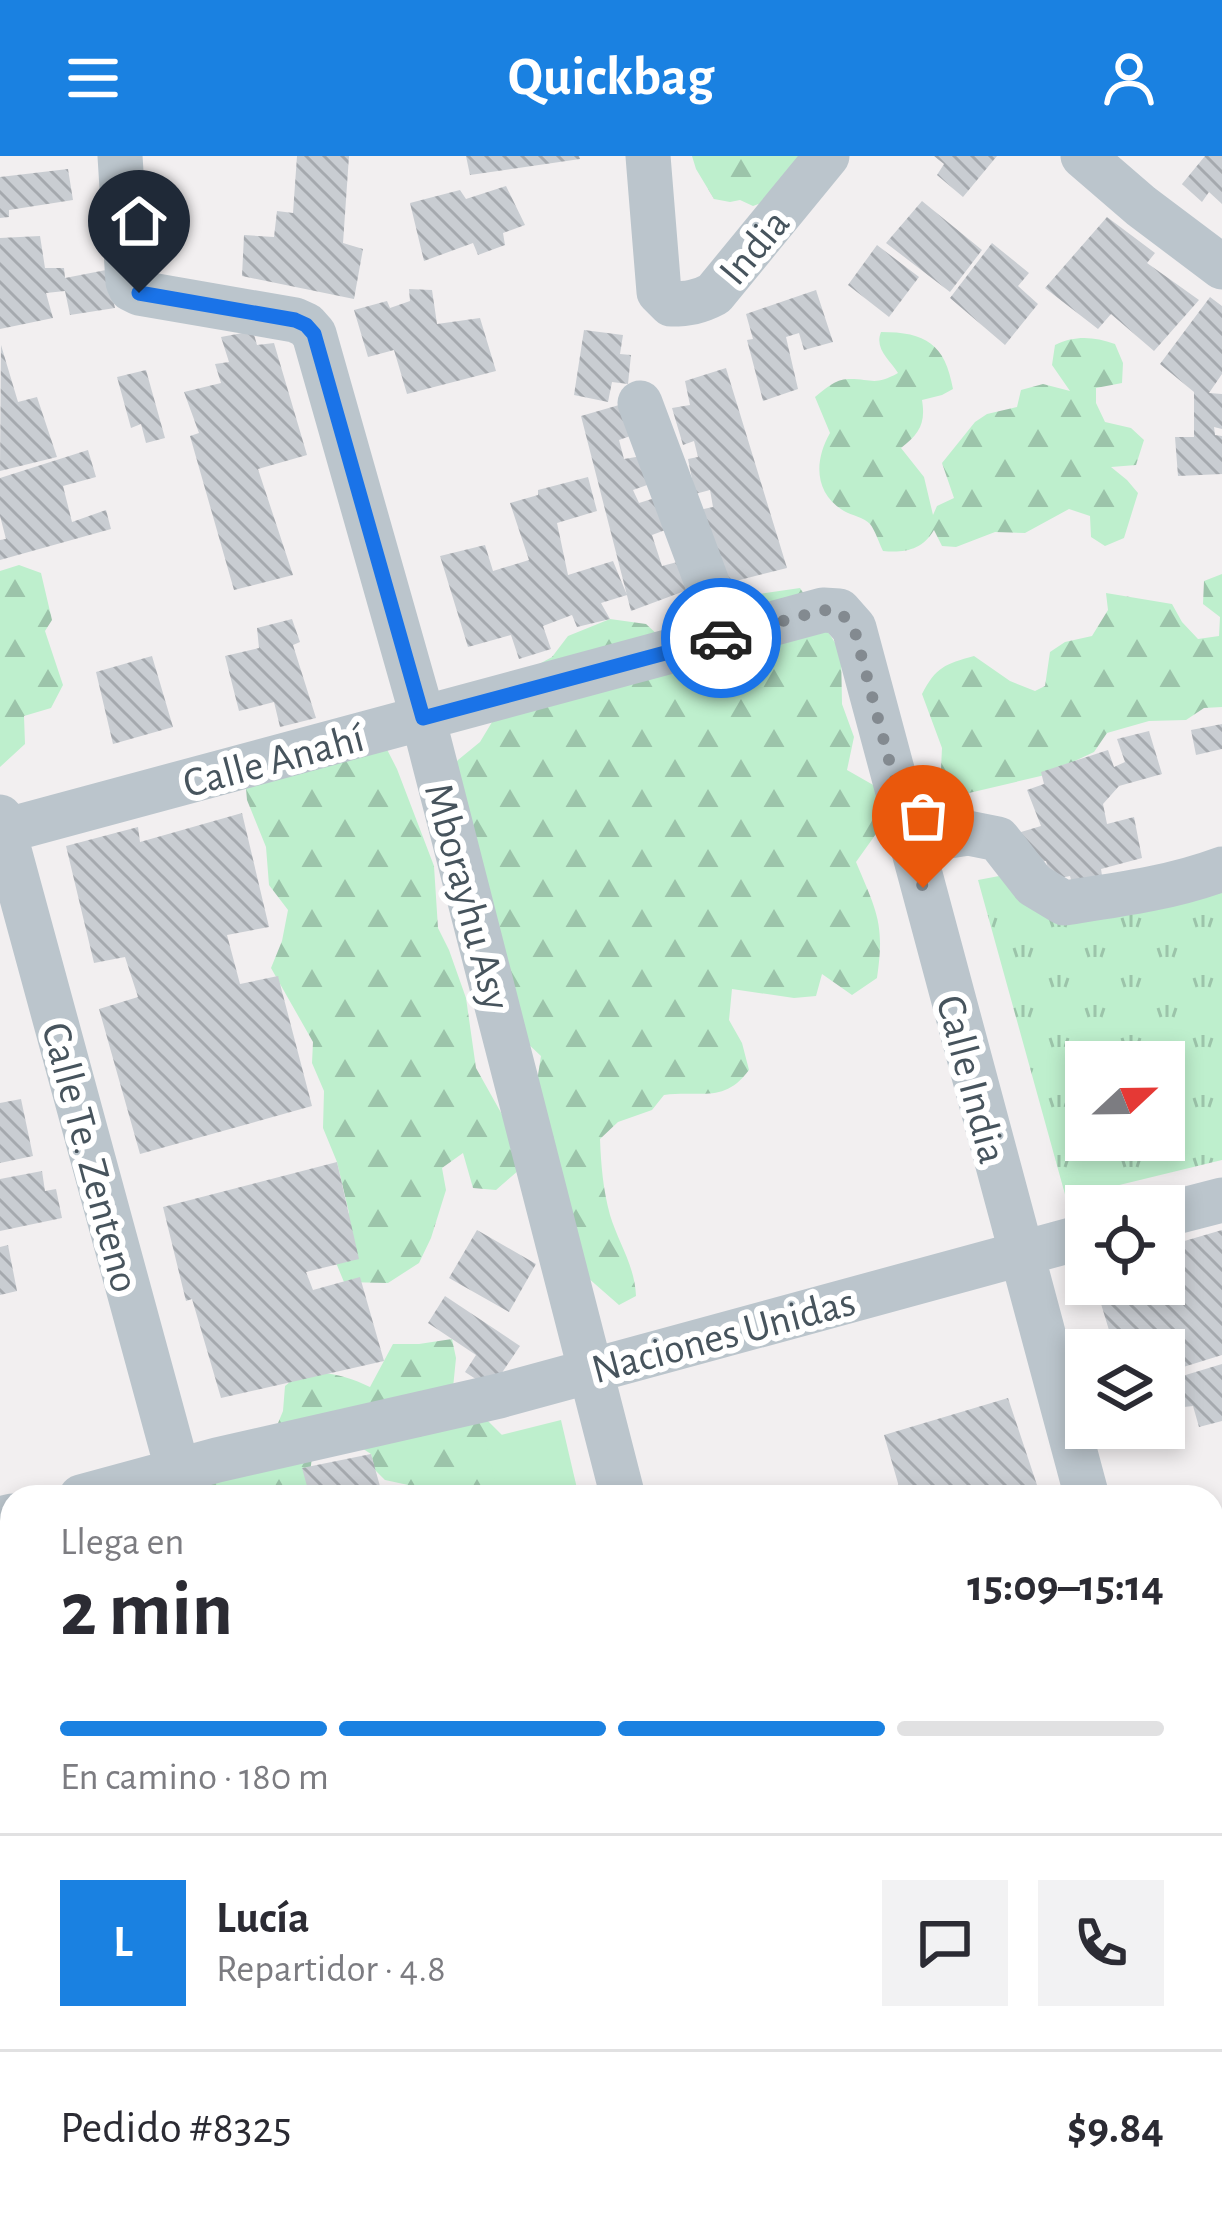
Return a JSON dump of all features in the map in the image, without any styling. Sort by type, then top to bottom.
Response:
[{"type":"street","name":"Mborayhu Asy","points":[[120,156],[131,289],[295,320],[314,334],[423,718],[620,1485]]},
{"type":"street","name":"India","points":[[648,156],[659,292],[670,304],[687,304],[713,294],[827,156]]},
{"type":"street","points":[[1083,156],[1222,267]]},
{"type":"street","points":[[640,403],[712,596],[722,638]]},
{"type":"street","name":"Calle Anahí","points":[[1,827],[823,610]]},
{"type":"street","name":"Calle India","points":[[823,610],[839,611],[854,628],[1084,1485]]},
{"type":"street","name":"Calle Te. Zenteno","points":[[1,827],[181,1484]]},
{"type":"street","points":[[910,842],[968,833],[998,839],[1034,885],[1064,903],[1154,889],[1222,869]]},
{"type":"street","points":[[1185,1210],[1222,1200]]},
{"type":"street","name":"Naciones Unidas","points":[[181,1484],[1065,1242]]},
{"type":"green space","points":[[692,156],[803,156],[764,202],[753,206],[740,200],[714,199]]},
{"type":"green space","points":[[881,332],[910,335],[931,344],[949,374],[953,389],[922,400],[920,428],[901,448],[924,477],[933,515],[937,506],[954,498],[942,463],[975,422],[1017,407],[1021,390],[1043,384],[1070,391],[1052,365],[1055,345],[1085,338],[1115,344],[1123,363],[1122,383],[1096,388],[1096,403],[1105,422],[1131,428],[1144,440],[1136,465],[1111,467],[1138,493],[1124,538],[1105,546],[1091,537],[1090,516],[1069,509],[1025,533],[995,532],[956,547],[942,546],[934,530],[912,549],[883,551],[870,524],[834,504],[822,486],[819,465],[830,433],[815,397],[840,380],[879,381],[898,373],[881,349]]},
{"type":"green space","points":[[19,565],[41,573],[52,620],[45,631],[63,685],[51,708],[24,716],[25,744],[0,767],[0,571]]},
{"type":"green space","points":[[1222,574],[1222,707],[1204,708],[1186,720],[1149,721],[1107,733],[1094,752],[1045,775],[969,793],[951,789],[941,769],[942,748],[922,694],[942,668],[974,656],[1010,681],[1035,691],[1045,686],[1050,652],[1065,642],[1092,636],[1108,610],[1106,593],[1172,604],[1198,639],[1219,636],[1220,617],[1203,604],[1204,581]]},
{"type":"green space","points":[[800,588],[841,652],[842,704],[854,737],[847,770],[875,786],[883,824],[856,862],[877,918],[877,978],[852,995],[822,974],[816,996],[794,998],[732,989],[729,1020],[749,1070],[740,1081],[721,1092],[664,1095],[652,1110],[618,1122],[600,1139],[608,1205],[635,1285],[636,1296],[619,1305],[587,1277],[535,1094],[541,1056],[525,1041],[447,776],[480,742],[521,674],[552,657],[568,636],[610,619],[646,624],[674,650],[725,608],[759,594]]},
{"type":"green space","points":[[372,720],[397,769],[434,866],[438,928],[466,998],[476,1068],[504,1118],[519,1170],[496,1190],[473,1188],[463,1153],[442,1168],[446,1190],[431,1238],[419,1263],[388,1283],[344,1282],[324,1234],[349,1213],[323,1128],[324,1091],[312,1063],[313,1042],[271,968],[288,910],[269,885],[266,847],[247,800],[244,766]]},
{"type":"green space","points":[[1015,873],[1023,894],[1222,880],[1222,1160],[1119,1185],[1065,1185],[1065,1194],[978,880]]},
{"type":"green space","points":[[452,1339],[456,1358],[451,1408],[487,1420],[502,1435],[519,1485],[408,1485],[385,1480],[375,1470],[371,1454],[348,1439],[313,1449],[308,1485],[211,1485],[217,1460],[276,1428],[285,1386],[295,1379],[326,1373],[370,1387],[393,1344]]},
{"type":"green space","points":[[561,1420],[576,1485],[496,1485],[485,1439]]},
{"type":"building","points":[[297,156],[349,156],[343,243],[363,249],[354,299],[242,276],[244,235],[274,237],[277,211],[293,213]]},
{"type":"building","points":[[466,156],[579,156],[580,159],[470,175]]},
{"type":"building","points":[[934,156],[997,156],[963,197],[937,175],[944,164]]},
{"type":"building","points":[[1205,156],[1222,156],[1222,204],[1209,192],[1202,202],[1182,184]]},
{"type":"building","points":[[68,169],[73,200],[9,210],[9,217],[0,218],[0,177]]},
{"type":"building","points":[[506,186],[525,225],[503,233],[505,245],[478,255],[473,243],[424,261],[410,203],[460,190],[466,199]]},
{"type":"building","points":[[922,201],[982,250],[950,292],[886,243]]},
{"type":"building","points":[[1107,217],[1155,253],[1147,263],[1199,300],[1154,351],[1111,314],[1098,329],[1045,288]]},
{"type":"building","points":[[40,236],[45,268],[64,268],[65,278],[106,270],[115,308],[70,315],[65,291],[46,293],[53,318],[0,329],[0,238]]},
{"type":"building","points":[[992,243],[1029,273],[1018,286],[1038,304],[1005,345],[950,298]]},
{"type":"building","points":[[877,245],[919,277],[889,317],[848,285]]},
{"type":"building","points":[[409,289],[432,290],[437,324],[480,318],[496,371],[407,394],[394,350],[368,357],[354,310],[387,301],[390,308],[410,301]]},
{"type":"building","points":[[816,290],[833,342],[804,350],[799,333],[786,337],[798,389],[763,401],[747,340],[753,339],[746,314]]},
{"type":"building","points":[[1210,297],[1222,306],[1222,374],[1209,393],[1222,394],[1222,429],[1214,427],[1215,435],[1222,436],[1222,474],[1178,476],[1175,437],[1194,437],[1194,392],[1160,364]]},
{"type":"building","points":[[584,330],[623,335],[620,354],[631,355],[628,384],[612,382],[608,402],[574,395]]},
{"type":"building","points":[[253,331],[257,345],[274,343],[307,455],[258,469],[293,575],[234,590],[190,436],[199,433],[184,392],[221,383],[215,364],[229,362],[221,337]]},
{"type":"building","points":[[1,345],[18,402],[37,397],[57,457],[0,471]]},
{"type":"building","points":[[726,368],[787,568],[720,585],[699,510],[713,507],[710,490],[695,494],[688,459],[698,457],[694,441],[683,445],[672,408],[690,405],[685,381]]},
{"type":"building","points":[[146,370],[165,438],[146,443],[141,424],[131,428],[117,377]]},
{"type":"building","points":[[626,403],[636,434],[619,440],[624,459],[642,456],[650,484],[633,490],[639,503],[658,497],[668,529],[652,535],[662,566],[685,560],[690,589],[631,611],[581,416]]},
{"type":"building","points":[[88,450],[96,477],[63,486],[72,522],[106,510],[111,529],[0,560],[0,540],[6,539],[0,516],[0,478]]},
{"type":"building","points":[[588,477],[597,511],[557,523],[568,575],[613,561],[627,595],[601,603],[610,619],[577,627],[572,615],[543,626],[551,649],[519,659],[511,635],[468,647],[440,556],[485,545],[493,571],[529,560],[510,503]]},
{"type":"building","points":[[292,619],[300,642],[293,645],[316,718],[280,727],[274,702],[239,711],[225,656],[259,648],[257,628]]},
{"type":"building","points":[[152,656],[173,727],[113,744],[96,672]]},
{"type":"building","points":[[1222,724],[1222,749],[1196,755],[1191,730]]},
{"type":"building","points":[[1149,731],[1162,774],[1119,786],[1103,804],[1107,824],[1134,817],[1142,858],[1101,869],[1104,889],[1076,897],[1070,876],[1051,880],[1046,861],[1021,866],[1011,835],[1041,826],[1027,790],[1044,784],[1041,772],[1108,750],[1114,767],[1125,762],[1117,739]]},
{"type":"building","points":[[242,813],[269,927],[227,935],[240,984],[278,976],[312,1106],[140,1154],[99,1009],[138,997],[125,957],[94,963],[66,846],[138,827],[140,842]]},
{"type":"building","points":[[21,1099],[33,1156],[0,1163],[0,1103]]},
{"type":"building","points":[[337,1162],[359,1259],[306,1272],[313,1290],[360,1277],[384,1361],[221,1398],[192,1299],[186,1301],[163,1207]]},
{"type":"building","points":[[42,1171],[45,1191],[56,1189],[62,1218],[0,1231],[0,1179]]},
{"type":"building","points":[[477,1230],[536,1264],[509,1312],[449,1278]]},
{"type":"building","points":[[1222,1230],[1222,1355],[1185,1366],[1185,1329],[1109,1329],[1101,1305],[1185,1305],[1185,1241]]},
{"type":"building","points":[[8,1245],[17,1291],[0,1295],[0,1247]]},
{"type":"building","points":[[445,1296],[520,1346],[491,1389],[465,1372],[476,1355],[428,1323]]},
{"type":"building","points":[[1222,1364],[1222,1421],[1199,1427],[1193,1406],[1185,1407],[1185,1375]]},
{"type":"building","points":[[1008,1398],[1037,1485],[899,1485],[884,1435]]},
{"type":"building","points":[[371,1454],[380,1485],[307,1485],[302,1468]]},
{"type":"way so far","points":[[721,638],[823,610],[839,611],[854,628],[923,888]]},
{"type":"route","points":[[139,293],[295,320],[314,334],[423,718],[721,638]]}]
